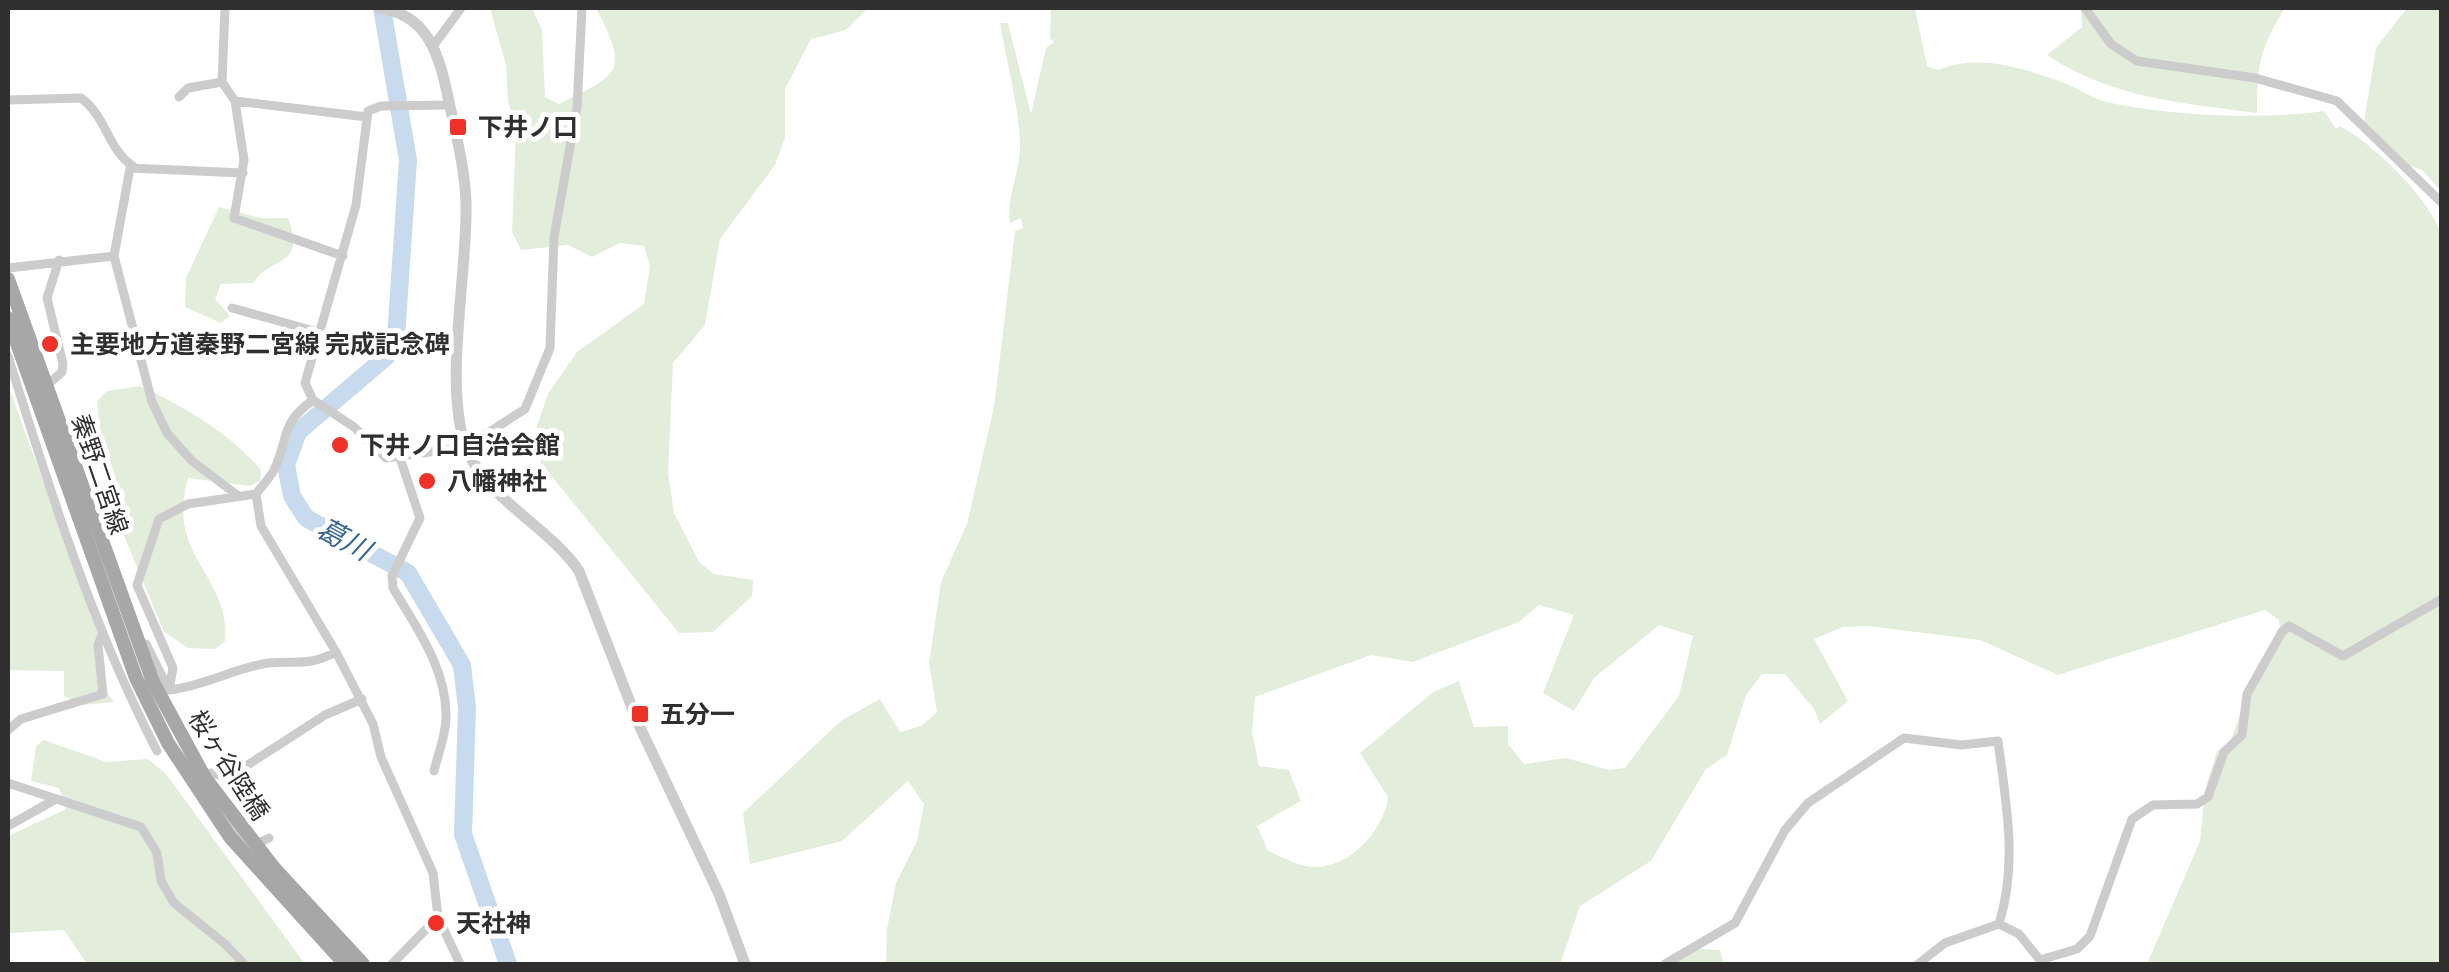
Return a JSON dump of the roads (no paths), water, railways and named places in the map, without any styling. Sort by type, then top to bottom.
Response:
[{"type":"main road","name":"秦野二宮線","points":[[8,279],[144,683]]},
{"type":"main road","name":"秦野二宮線","points":[[8,318],[11,352],[144,683]]},
{"type":"main road","name":"桜ヶ谷陸橋","points":[[144,683],[267,870]]},
{"type":"main road","points":[[267,870],[345,964]]},
{"type":"main road","points":[[267,870],[363,964]]},
{"type":"street","points":[[226,8],[222,82],[235,101],[243,173],[234,218],[343,256]]},
{"type":"street","points":[[380,8],[407,16],[434,45],[449,105],[466,204],[458,396],[466,448],[486,480],[565,551],[579,571],[638,723],[719,894],[745,964]]},
{"type":"street","points":[[434,45],[460,8]]},
{"type":"street","points":[[449,105],[393,105],[368,111],[356,206],[305,383],[314,400],[332,416],[354,427],[378,454],[400,458],[466,448],[526,409],[550,348],[554,237],[578,98],[582,8]]},
{"type":"street","points":[[2085,8],[2111,44],[2137,60],[2255,78],[2336,101],[2442,203]]},
{"type":"street","points":[[179,97],[188,88],[222,82]]},
{"type":"street","points":[[8,100],[81,98],[101,118],[121,158],[136,168]]},
{"type":"street","points":[[235,101],[367,117]]},
{"type":"street","points":[[237,495],[192,461],[168,433],[152,402],[114,256],[130,168],[243,173]]},
{"type":"street","points":[[8,268],[114,256]]},
{"type":"street","points":[[46,386],[62,372],[63,364],[47,298],[59,260]]},
{"type":"street","points":[[232,308],[321,333]]},
{"type":"street","points":[[11,352],[66,537],[122,686],[157,751]]},
{"type":"street","points":[[314,400],[289,426],[278,447],[276,467],[256,494],[260,526],[362,699],[381,757],[433,873],[438,917],[460,964]]},
{"type":"street","points":[[400,458],[420,518],[394,572],[392,588],[432,654],[439,675],[446,716],[434,771]]},
{"type":"street","points":[[169,690],[173,668],[138,585],[159,520],[188,504],[256,494]]},
{"type":"street","points":[[1918,964],[1945,943],[1999,924],[2019,934],[2040,960],[2084,945],[2112,882],[2132,818],[2153,805],[2197,804],[2208,797],[2224,752],[2242,735],[2251,686],[2290,626],[2343,656],[2442,599]]},
{"type":"street","points":[[8,730],[32,715],[103,694],[98,646],[103,632]]},
{"type":"street","points":[[145,641],[169,690]]},
{"type":"street","points":[[169,690],[194,687],[268,663],[312,664],[336,652]]},
{"type":"street","points":[[122,686],[144,683]]},
{"type":"street","points":[[269,838],[248,848],[208,794],[208,774],[229,777],[325,715],[362,699]]},
{"type":"street","points":[[1666,964],[1735,923],[1784,830],[1808,802],[1904,738],[1961,744],[1998,741],[2010,835],[2006,898],[1999,924]]},
{"type":"street","points":[[8,783],[141,827],[157,853],[161,881],[174,903],[244,964]]},
{"type":"street","points":[[8,826],[43,811],[56,799]]},
{"type":"street","points":[[392,964],[438,917]]},
{"type":"waterway","name":"葛川","points":[[382,8],[408,160],[396,337],[386,357],[298,432],[286,465],[292,496],[306,518],[408,573],[462,665],[467,708],[463,834],[508,964]]},
{"type":"place","name":"下井ノ口","points":[[458,127]]},
{"type":"place","name":"主要地方道秦野二宮線 完成記念碑","points":[[50,344]]},
{"type":"place","name":"下井ノ口自治会館","points":[[340,445]]},
{"type":"place","name":"八幡神社","points":[[427,481]]},
{"type":"place","name":"五分一","points":[[640,714]]},
{"type":"place","name":"天社神","points":[[436,923]]}]
